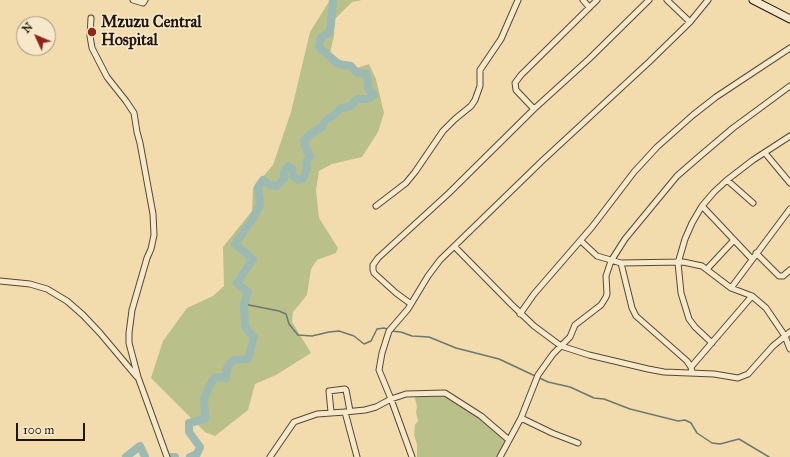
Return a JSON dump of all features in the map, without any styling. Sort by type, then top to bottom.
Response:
[{"type":"street","points":[[133,0],[143,4],[145,0]]},
{"type":"street","points":[[376,206],[406,183],[443,131],[475,100],[480,86],[480,70],[501,39],[518,0]]},
{"type":"street","points":[[583,0],[589,7]]},
{"type":"street","points":[[534,109],[516,90],[515,83],[521,75],[597,0]]},
{"type":"street","points":[[411,304],[396,293],[374,273],[373,265],[380,256],[449,193],[534,109],[589,59],[649,0]]},
{"type":"street","points":[[667,0],[690,22]]},
{"type":"street","points":[[412,457],[378,368],[390,330],[411,304],[428,276],[440,260],[536,167],[649,62],[690,22],[708,0]]},
{"type":"street","points":[[753,0],[790,19]]},
{"type":"street","points":[[91,18],[90,36],[92,48],[107,77],[134,113],[154,223],[152,249],[147,258],[132,310],[129,343],[138,377],[167,457]]},
{"type":"street","points":[[520,314],[534,294],[581,240],[634,172],[657,147],[716,97],[790,49]]},
{"type":"street","points":[[500,457],[521,418],[537,376],[570,337],[576,325],[601,305],[608,294],[606,276],[611,261],[625,239],[677,176],[733,128],[790,86]]},
{"type":"street","points":[[712,343],[695,327],[688,316],[681,293],[678,263],[685,239],[702,206],[714,192],[727,180],[790,136]]},
{"type":"street","points":[[765,153],[790,183]]},
{"type":"street","points":[[727,180],[753,203]]},
{"type":"street","points":[[702,206],[752,259]]},
{"type":"street","points":[[731,288],[790,209]]},
{"type":"street","points":[[581,240],[597,256],[611,261],[621,263],[695,264],[707,269],[714,277],[731,288],[752,296],[766,308],[785,336],[790,349]]},
{"type":"street","points":[[707,269],[734,240]]},
{"type":"street","points":[[455,247],[520,314],[561,346],[589,355],[648,370],[664,372],[691,369],[738,378],[742,377],[748,374],[773,346],[790,332]]},
{"type":"street","points":[[756,253],[779,276],[782,276],[790,270]]},
{"type":"street","points":[[621,263],[632,308],[636,316],[687,361],[691,369]]},
{"type":"street","points":[[0,281],[30,284],[41,287],[67,301],[100,333],[138,377]]},
{"type":"street","points":[[691,369],[752,296]]},
{"type":"street","points":[[331,412],[329,391],[345,389],[357,457]]},
{"type":"street","points":[[270,457],[294,422],[311,416],[331,412],[365,410],[376,407],[391,399],[406,394],[444,392],[481,416],[509,440]]},
{"type":"street","points":[[521,418],[552,433],[578,443]]},
{"type":"green space","points":[[330,0],[362,0],[352,2],[335,19],[334,36],[330,53],[357,68],[369,64],[376,79],[384,113],[378,132],[362,157],[332,164],[319,171],[316,190],[319,218],[338,248],[336,253],[317,260],[311,269],[307,295],[293,312],[292,322],[311,353],[276,375],[255,384],[248,410],[215,436],[205,432],[151,378],[163,341],[187,308],[213,296],[224,286],[223,247],[252,211],[253,188],[273,165],[291,112],[310,32]]},
{"type":"green space","points":[[443,393],[481,418],[506,441],[497,457],[417,457],[417,445],[414,434],[415,425],[418,421],[414,394]]},
{"type":"waterway","points":[[190,457],[197,454],[200,447],[189,432],[189,423],[205,419],[204,399],[211,383],[215,377],[226,378],[227,368],[233,360],[248,359],[254,337],[245,327],[244,304],[248,292],[237,283],[253,259],[235,244],[252,220],[260,205],[258,187],[263,180],[270,185],[277,186],[284,179],[284,172],[288,166],[292,168],[293,176],[298,180],[303,179],[307,168],[306,162],[310,156],[306,149],[304,140],[322,127],[325,121],[341,108],[351,106],[357,99],[368,99],[374,95],[368,88],[366,73],[357,73],[351,66],[338,64],[319,47],[321,37],[329,33],[333,0]]},
{"type":"waterway","points":[[244,304],[279,311],[286,314],[289,324],[298,335],[312,336],[339,331],[354,336],[364,344],[371,341],[377,329],[387,329]]},
{"type":"waterway","points":[[391,331],[401,332],[412,336],[429,337],[456,348],[499,359],[548,382],[570,387],[594,398],[604,399],[630,409],[678,421],[685,420],[691,423],[697,433],[712,443],[720,444],[739,439],[769,457]]},
{"type":"waterway","points":[[126,457],[140,446],[145,457]]},
{"type":"place","name":"Mzuzu Central Hospital","points":[[92,32]]}]
